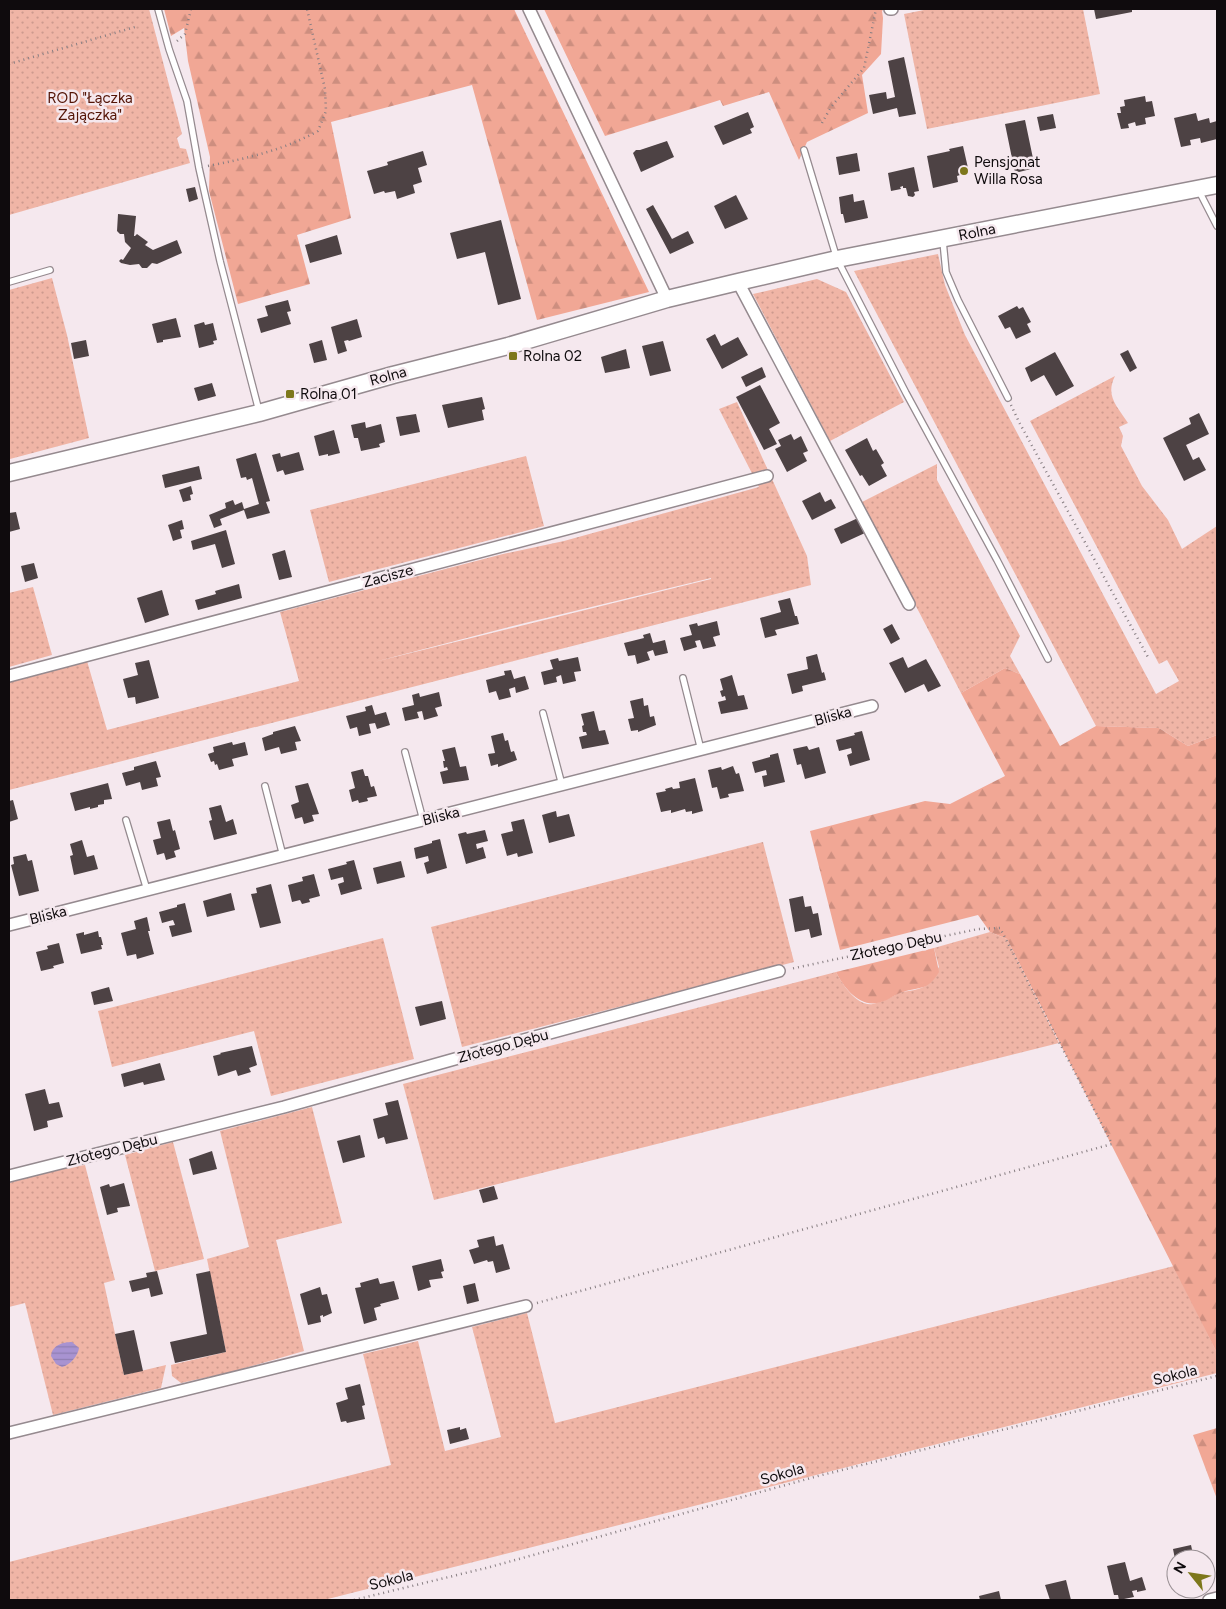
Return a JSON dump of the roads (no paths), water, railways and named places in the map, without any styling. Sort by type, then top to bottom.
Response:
[{"type":"street","points":[[529,9],[667,299]]},
{"type":"street","name":"Rolna","points":[[9,473],[259,413],[393,375],[508,346],[667,299],[738,282],[837,259],[1217,185]]},
{"type":"street","points":[[738,282],[909,604]]},
{"type":"street","name":"Zacisze","points":[[9,676],[767,476]]},
{"type":"street","name":"Bliska","points":[[9,925],[872,706]]},
{"type":"street","name":"Złotego Dębu","points":[[9,1176],[274,1110],[779,971]]},
{"type":"street","points":[[9,1433],[526,1306]]},
{"type":"street","points":[[1209,1600],[1217,1598]]},
{"type":"lane","points":[[158,9],[169,49],[187,101],[199,168],[220,261],[259,413]]},
{"type":"lane","points":[[804,150],[837,259],[906,394],[997,560],[1048,659]]},
{"type":"lane","points":[[1198,189],[1217,226]]},
{"type":"lane","points":[[942,239],[946,272],[958,300],[1008,398]]},
{"type":"lane","points":[[9,282],[50,270]]},
{"type":"lane","points":[[682,678],[701,750]]},
{"type":"lane","points":[[543,713],[562,785]]},
{"type":"lane","points":[[405,752],[423,820]]},
{"type":"lane","points":[[265,786],[283,856]]},
{"type":"lane","points":[[126,820],[147,890]]},
{"type":"place","name":"Pensjonat Willa Rosa","points":[[964,171]]},
{"type":"place","name":"Rolna 02","points":[[513,356]]},
{"type":"place","name":"Rolna 01","points":[[290,394]]},
{"type":"park label","name":"ROD \"Łączka Zajączka\"","points":[[90,106]]}]
